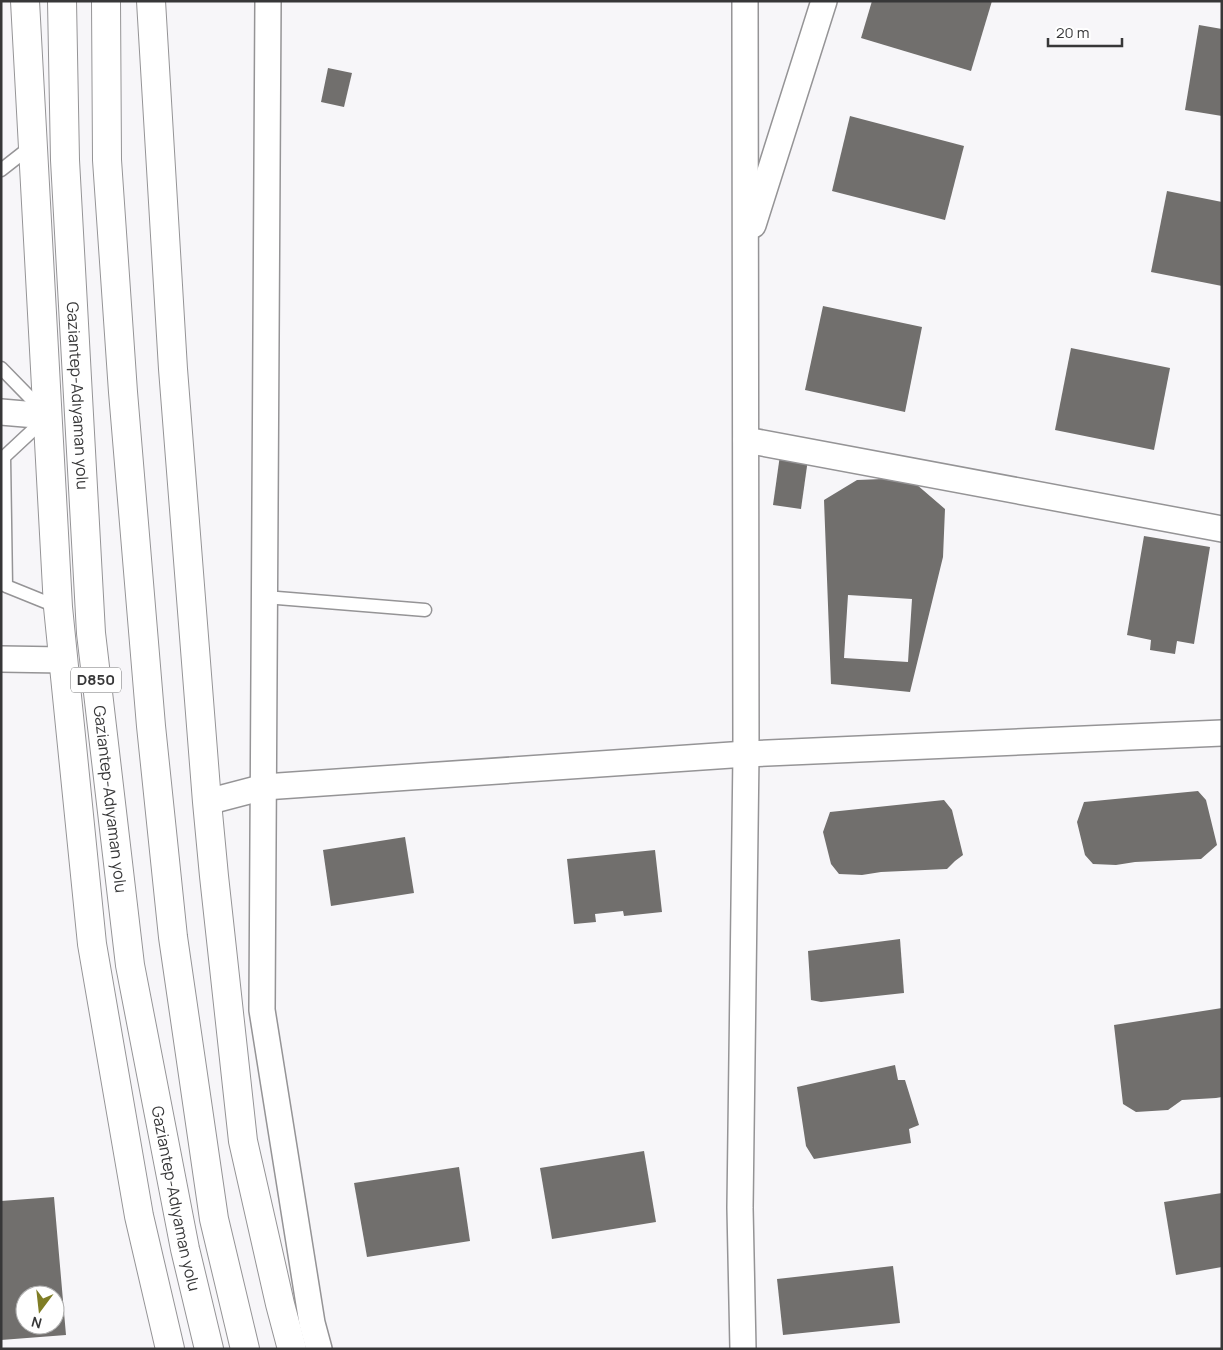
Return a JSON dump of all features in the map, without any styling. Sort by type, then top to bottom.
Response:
[{"type":"highway","points":[[25,1],[58,607],[92,944],[139,1216],[170,1349]]},
{"type":"highway","name":"Gaziantep-Adıyaman yolu","points":[[62,1],[65,160],[91,633],[130,965],[185,1249],[210,1349]]},
{"type":"highway","name":"Gaziantep-Adıyaman yolu","points":[[106,1],[107,160],[123,392],[151,726],[173,936],[212,1209],[245,1349]]},
{"type":"highway","points":[[151,1],[173,369],[207,802],[243,1141],[292,1349]]},
{"type":"street","points":[[268,1],[262,1010],[312,1323],[319,1349]]},
{"type":"street","points":[[743,1349],[740,1208],[746,754],[745,1]]},
{"type":"street","points":[[746,247],[824,1]]},
{"type":"street","points":[[1,412],[48,416]]},
{"type":"street","points":[[746,440],[1222,529]]},
{"type":"street","points":[[1,659],[63,660]]},
{"type":"street","points":[[207,802],[264,787],[746,754],[1222,733]]},
{"type":"lane","points":[[1,170],[33,145]]},
{"type":"lane","points":[[1,368],[48,416],[4,457],[6,586],[58,607]]},
{"type":"lane","points":[[265,596],[425,610]]},
{"type":"building","points":[[872,1],[992,1],[971,71],[861,38]]},
{"type":"building","points":[[1199,25],[1222,29],[1222,116],[1185,110]]},
{"type":"building","points":[[328,68],[352,73],[344,107],[321,102]]},
{"type":"building","points":[[850,116],[964,146],[945,220],[832,191]]},
{"type":"building","points":[[1167,191],[1222,202],[1222,286],[1151,272]]},
{"type":"building","points":[[823,306],[922,327],[905,412],[805,390]]},
{"type":"building","points":[[1071,348],[1170,368],[1154,450],[1055,430]]},
{"type":"building","points":[[780,455],[808,459],[801,509],[773,505]]},
{"type":"building","points":[[909,478],[945,509],[943,557],[910,692],[831,684],[824,500],[857,480]],"holes":[[[848,595],[912,599],[908,662],[844,658]]]},
{"type":"building","points":[[1144,536],[1210,547],[1194,644],[1177,641],[1175,654],[1150,650],[1151,640],[1127,635]]},
{"type":"building","points":[[1198,791],[1206,800],[1217,845],[1201,859],[1135,862],[1116,865],[1093,864],[1085,855],[1077,822],[1084,802]]},
{"type":"building","points":[[944,800],[952,810],[963,855],[947,869],[881,872],[862,875],[839,874],[831,864],[823,832],[830,812]]},
{"type":"building","points":[[405,837],[414,893],[331,906],[323,850]]},
{"type":"building","points":[[655,850],[662,912],[624,916],[623,911],[595,914],[596,922],[574,924],[567,859]]},
{"type":"building","points":[[900,939],[904,993],[821,1002],[811,1000],[808,951]]},
{"type":"building","points":[[1222,1008],[1222,1097],[1182,1100],[1168,1110],[1136,1112],[1123,1104],[1114,1025]]},
{"type":"building","points":[[895,1065],[898,1080],[905,1080],[919,1125],[909,1129],[911,1143],[814,1159],[806,1146],[797,1087]]},
{"type":"building","points":[[644,1151],[656,1222],[552,1239],[540,1168]]},
{"type":"building","points":[[459,1167],[470,1241],[367,1257],[354,1183]]},
{"type":"building","points":[[1222,1193],[1222,1267],[1176,1275],[1164,1202]]},
{"type":"building","points":[[54,1197],[62,1285],[15,1285],[15,1335],[65,1335],[65,1324],[66,1335],[1,1340],[1,1201]]},
{"type":"building","points":[[893,1266],[900,1323],[783,1335],[777,1279]]}]
